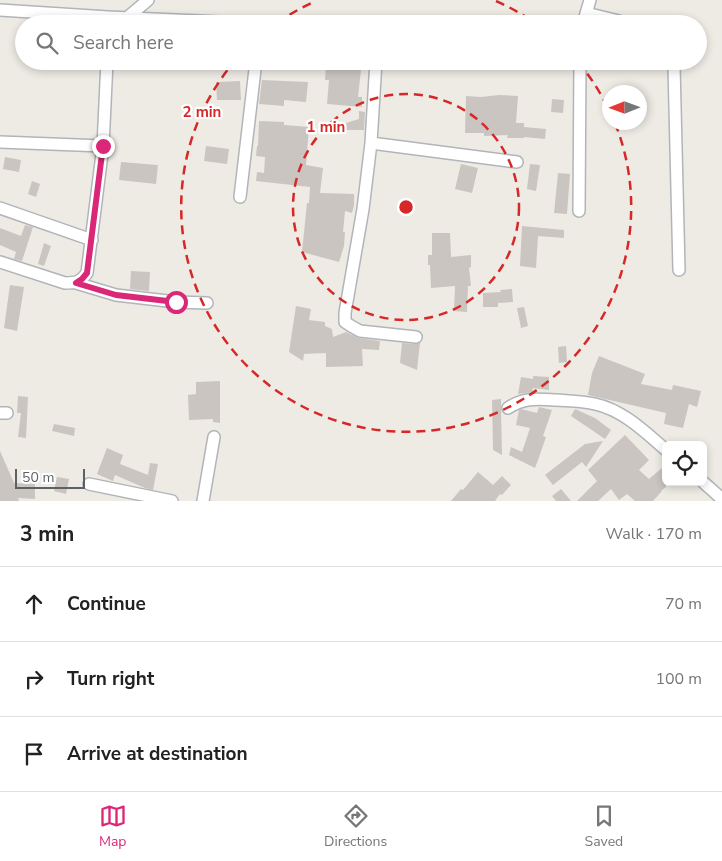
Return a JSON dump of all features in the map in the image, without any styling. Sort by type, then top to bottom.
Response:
[{"type":"street","points":[[45,0],[45,12]]},
{"type":"street","points":[[130,15],[148,0]]},
{"type":"street","points":[[586,15],[590,0]]},
{"type":"street","points":[[0,10],[69,15]]},
{"type":"street","points":[[76,283],[87,273],[92,240],[103,146],[107,70]]},
{"type":"street","points":[[240,197],[255,70]]},
{"type":"street","points":[[375,70],[371,143],[363,209],[345,322],[360,331],[416,337]]},
{"type":"street","points":[[579,211],[580,70]]},
{"type":"street","points":[[674,70],[679,270]]},
{"type":"street","points":[[0,142],[103,146]]},
{"type":"street","points":[[371,143],[517,162]]},
{"type":"street","points":[[0,208],[92,240]]},
{"type":"street","points":[[0,262],[65,283],[76,283],[116,295],[176,302],[207,303]]},
{"type":"street","points":[[508,408],[516,402],[528,399],[596,404],[628,418],[662,446]]},
{"type":"street","points":[[203,501],[214,437]]},
{"type":"street","points":[[89,484],[172,501]]},
{"type":"street","points":[[707,486],[722,499]]},
{"type":"building","points":[[326,70],[361,70],[358,97],[362,97],[362,107],[327,104],[329,80],[325,80]]},
{"type":"building","points":[[262,80],[308,82],[306,102],[284,100],[284,106],[259,104]]},
{"type":"building","points":[[240,81],[241,100],[217,100],[216,82]]},
{"type":"building","points":[[466,96],[518,96],[516,123],[524,123],[524,127],[546,129],[545,139],[507,138],[508,135],[484,136],[484,133],[465,133]]},
{"type":"building","points":[[552,99],[564,100],[563,113],[551,112]]},
{"type":"building","points":[[359,111],[365,112],[364,130],[345,130],[346,123],[359,119]]},
{"type":"building","points":[[259,121],[284,122],[284,125],[309,127],[306,165],[323,168],[320,193],[354,194],[352,213],[345,211],[344,246],[339,262],[302,252],[310,187],[256,181],[257,172],[264,173],[265,157],[256,156]]},
{"type":"building","points":[[206,146],[229,149],[227,164],[204,161]]},
{"type":"building","points":[[5,157],[21,160],[19,172],[3,169]]},
{"type":"building","points":[[121,162],[158,165],[156,184],[119,180]]},
{"type":"building","points":[[461,164],[478,168],[472,193],[455,189]]},
{"type":"building","points":[[530,164],[540,165],[536,191],[527,189]]},
{"type":"building","points":[[558,173],[570,174],[567,214],[554,213]]},
{"type":"building","points":[[32,181],[40,184],[36,197],[28,194]]},
{"type":"building","points":[[25,225],[33,227],[22,261],[14,259],[16,252],[0,245],[0,228],[21,236]]},
{"type":"building","points":[[522,226],[564,230],[564,238],[538,236],[536,268],[520,266]]},
{"type":"building","points":[[432,233],[450,233],[451,257],[471,255],[471,267],[469,268],[471,286],[468,286],[467,312],[454,311],[455,286],[431,288],[428,255],[432,255]]},
{"type":"building","points":[[44,243],[51,246],[44,266],[38,264]]},
{"type":"building","points":[[131,271],[150,272],[149,291],[130,289]]},
{"type":"building","points":[[10,285],[24,287],[17,331],[4,328]]},
{"type":"building","points":[[512,289],[513,302],[498,303],[498,307],[483,307],[483,293]]},
{"type":"building","points":[[296,306],[311,309],[309,320],[325,322],[325,326],[332,329],[333,337],[346,332],[359,338],[380,341],[379,350],[362,349],[363,366],[326,367],[326,353],[304,354],[303,361],[289,352]]},
{"type":"building","points":[[524,307],[528,326],[521,328],[517,308]]},
{"type":"building","points":[[402,343],[420,343],[417,370],[400,363]]},
{"type":"building","points":[[566,346],[567,362],[559,363],[558,347]]},
{"type":"building","points":[[599,356],[645,374],[641,384],[672,390],[673,385],[701,391],[697,407],[689,404],[683,428],[664,424],[666,413],[588,395],[592,373]]},
{"type":"building","points":[[533,376],[549,377],[549,390],[533,388],[532,392],[518,394],[521,377],[533,379]]},
{"type":"building","points":[[220,381],[220,423],[213,422],[213,419],[189,420],[188,395],[196,394],[196,382]]},
{"type":"building","points":[[18,396],[28,397],[26,438],[18,437],[21,413],[17,413]]},
{"type":"building","points":[[501,399],[502,455],[493,450],[492,400]]},
{"type":"building","points":[[539,407],[552,410],[543,436],[546,437],[535,468],[509,455],[511,447],[522,452],[530,428],[516,425],[519,410],[537,413]]},
{"type":"building","points":[[575,409],[595,418],[611,430],[605,439],[571,416]]},
{"type":"building","points":[[54,424],[75,428],[74,436],[52,431]]},
{"type":"building","points":[[625,435],[649,460],[639,470],[649,479],[662,468],[662,486],[666,487],[653,501],[635,501],[627,494],[619,500],[611,489],[598,501],[577,501],[597,481],[588,470]]},
{"type":"building","points":[[603,441],[586,467],[582,462],[553,485],[545,475],[585,444]]},
{"type":"building","points":[[107,448],[123,455],[120,464],[148,475],[150,463],[158,464],[153,490],[115,475],[113,481],[97,474]]},
{"type":"building","points":[[0,451],[14,483],[35,484],[35,499],[18,498],[19,501],[0,501]]},
{"type":"building","points":[[478,472],[493,485],[502,476],[511,485],[495,501],[451,501],[461,489],[463,490]]},
{"type":"building","points":[[57,477],[69,479],[66,494],[54,491]]},
{"type":"building","points":[[561,489],[571,501],[556,501],[552,496]]},
{"type":"route","points":[[103,146],[87,273],[76,283],[116,295],[176,302]]}]
